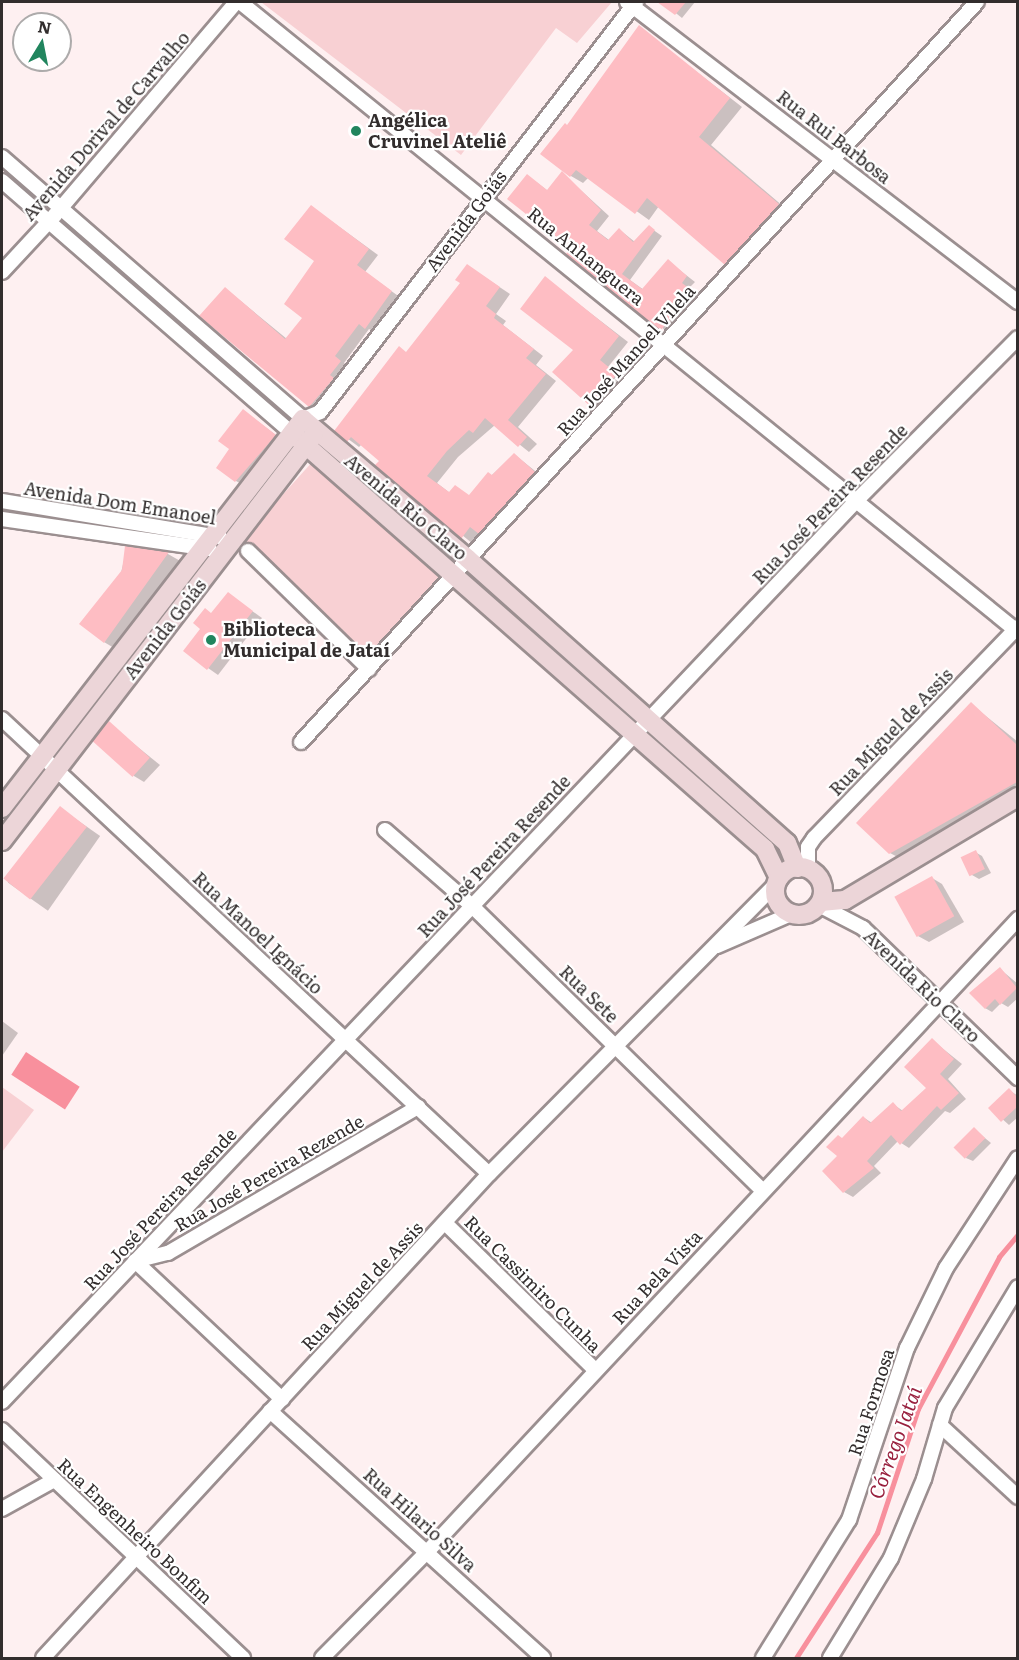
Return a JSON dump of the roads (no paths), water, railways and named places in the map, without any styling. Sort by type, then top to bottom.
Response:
[{"type":"main road","name":"Avenida Goiás","points":[[2,808],[209,542],[308,428]]},
{"type":"main road","name":"Avenida Goiás","points":[[2,841],[138,664],[236,548],[308,428]]},
{"type":"main road","name":"Avenida Rio Claro","points":[[308,428],[468,559],[649,718],[792,849],[803,868]]},
{"type":"main road","name":"Avenida Rio Claro","points":[[308,428],[455,575],[765,849],[778,881]]},
{"type":"main road","points":[[122,653],[138,664]]},
{"type":"main road","points":[[699,790],[712,776]]},
{"type":"main road","points":[[821,899],[838,903],[1017,797]]},
{"type":"main road","points":[[803,868],[818,877],[821,899],[805,915],[791,914],[779,906],[778,881],[803,868]]},
{"type":"street","name":"Rua Anhanguera","points":[[238,2],[485,197],[1017,629]]},
{"type":"street","name":"Avenida Dorival de Carvalho","points":[[2,272],[50,221],[238,2]]},
{"type":"street","name":"Rua José Manoel Vilela","points":[[301,742],[976,2]]},
{"type":"street","name":"Avenida Goiás","points":[[308,428],[632,3]]},
{"type":"street","name":"Rua Rui Barbosa","points":[[632,3],[1017,302]]},
{"type":"street","name":"Avenida Rio Claro","points":[[2,157],[235,360],[308,428]]},
{"type":"street","name":"Avenida Rio Claro","points":[[2,181],[224,373],[308,428]]},
{"type":"street","points":[[110,274],[121,262]]},
{"type":"street","name":"Rua José Pereira Resende","points":[[2,1402],[649,718],[857,500],[1017,338]]},
{"type":"street","points":[[224,373],[235,360]]},
{"type":"street","name":"Avenida Dom Emanoel","points":[[2,501],[236,548]]},
{"type":"street","name":"Avenida Dom Emanoel","points":[[2,519],[209,542]]},
{"type":"street","points":[[236,548],[369,669]]},
{"type":"street","name":"Rua Miguel de Assis","points":[[803,868],[808,847],[814,838],[1017,629]]},
{"type":"street","name":"Rua Manoel Ignácio","points":[[2,720],[489,1173]]},
{"type":"street","name":"Rua Sete","points":[[385,830],[472,906],[763,1191]]},
{"type":"street","name":"Rua Miguel de Assis","points":[[43,1659],[489,1173],[716,947],[751,905],[778,881]]},
{"type":"street","name":"Avenida Rio Claro","points":[[821,899],[863,928],[1017,1078]]},
{"type":"street","name":"Rua Miguel de Assis","points":[[716,947],[791,914]]},
{"type":"street","name":"Rua Bela Vista","points":[[322,1659],[428,1551],[1017,919]]},
{"type":"street","name":"Rua José Pereira Rezende","points":[[135,1261],[168,1253],[418,1107]]},
{"type":"street","name":"Rua Formosa","points":[[763,1659],[849,1520],[907,1348],[946,1268],[1017,1158]]},
{"type":"street","name":"Rua Cassimiro Cunha","points":[[445,1223],[596,1371]]},
{"type":"street","points":[[135,1261],[282,1399]]},
{"type":"street","points":[[830,1659],[891,1558],[924,1479],[945,1408],[1017,1287]]},
{"type":"street","name":"Rua Hilario Silva","points":[[270,1412],[428,1551],[543,1659]]},
{"type":"street","points":[[940,1425],[1017,1497]]},
{"type":"street","name":"Rua Engenheiro Bonfim","points":[[2,1430],[243,1659]]},
{"type":"street","points":[[2,1509],[54,1480]]},
{"type":"waterway","name":"Córrego Jataí","points":[[796,1658],[877,1533],[918,1409],[999,1257],[1018,1234]]},
{"type":"place","name":"Angélica Cruvinel Ateliê","points":[[356,131]]},
{"type":"place","name":"Biblioteca Municipal de Jataí","points":[[211,640]]}]
